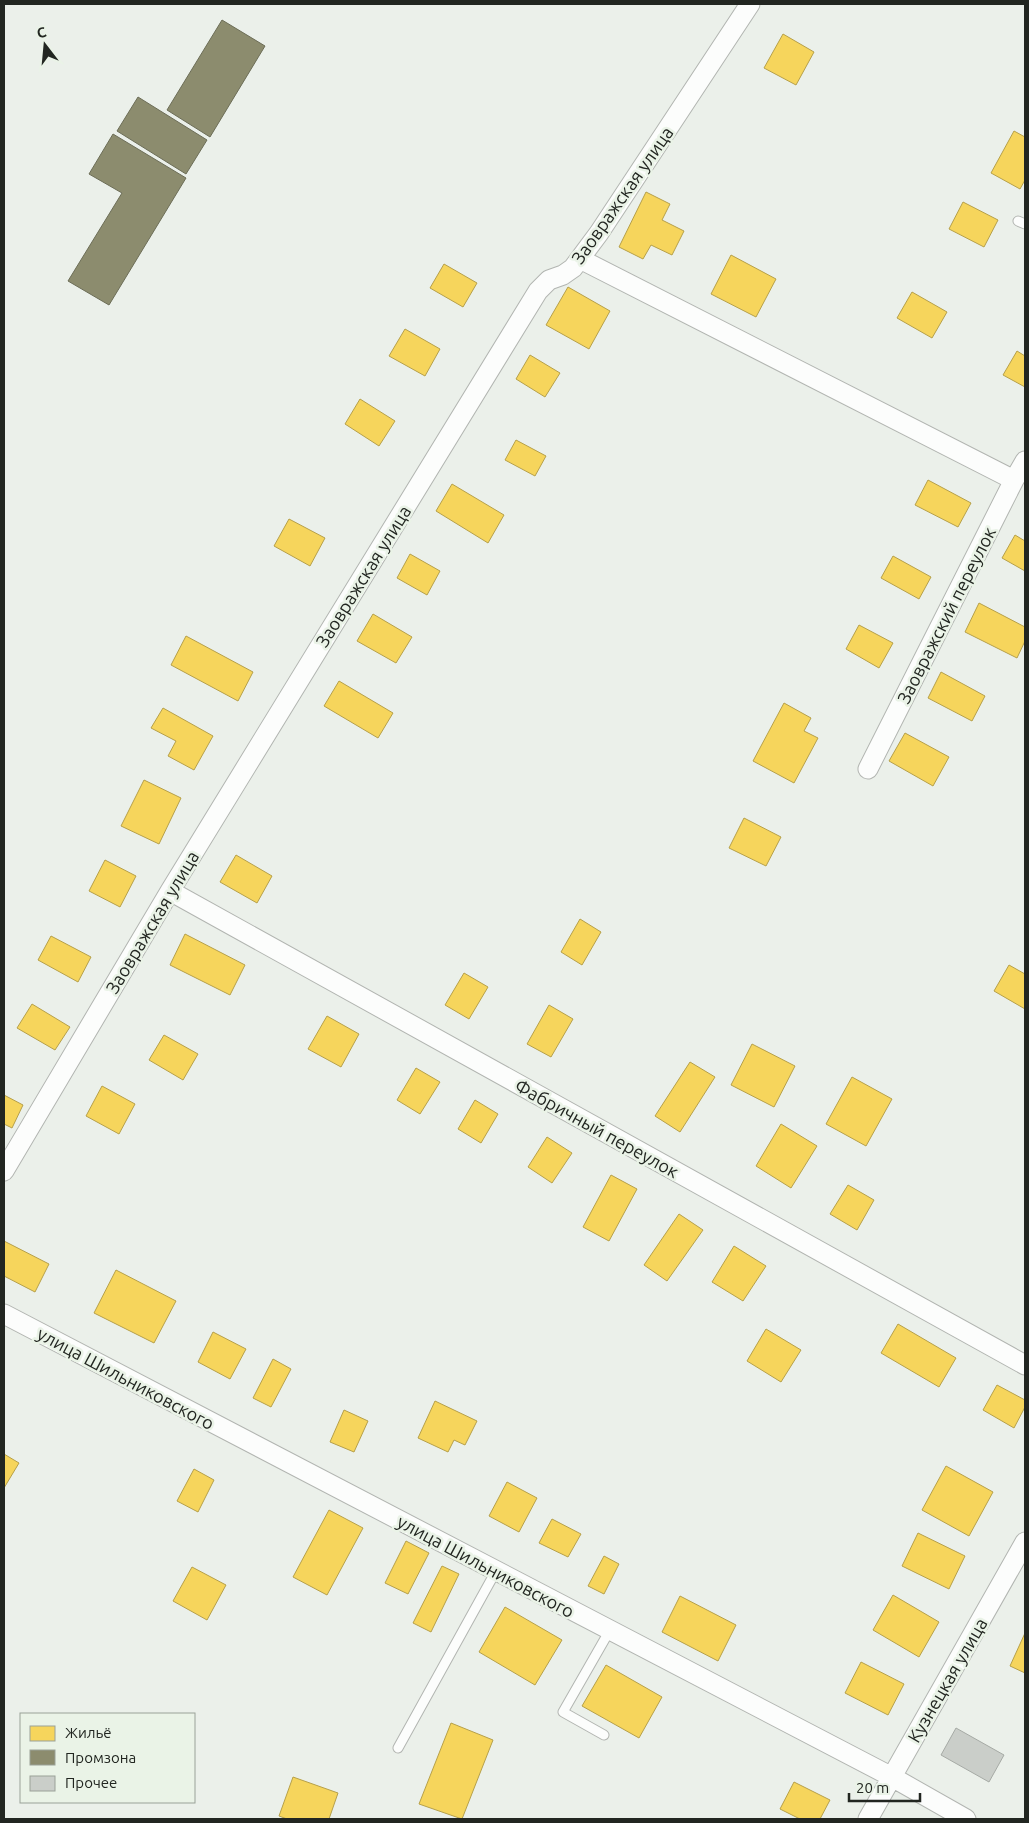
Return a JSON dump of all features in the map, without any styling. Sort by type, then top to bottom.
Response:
[{"type":"street","name":"Заовражская улица","points":[[4,1171],[170,891],[538,291],[549,280],[563,275],[573,268],[580,259],[750,4]]},
{"type":"street","points":[[580,259],[1014,480]]},
{"type":"street","name":"Заовражский переулок","points":[[868,769],[1025,461]]},
{"type":"street","name":"Фабричный переулок","points":[[170,891],[1025,1365]]},
{"type":"street","name":"улица Шильниковского","points":[[4,1314],[892,1778],[966,1819]]},
{"type":"street","name":"Кузнецкая улица","points":[[868,1819],[1025,1542]]},
{"type":"lane","points":[[398,1748],[496,1571]]},
{"type":"lane","points":[[604,1735],[563,1712],[610,1630]]},
{"type":"building: Жильё","points":[[783,34],[814,52],[796,85],[764,68]]},
{"type":"building: Жильё","points":[[1014,131],[1025,137],[1025,180],[1020,189],[991,173]]},
{"type":"building: Жильё","points":[[646,192],[670,204],[662,220],[684,231],[672,255],[651,245],[643,259],[619,247]]},
{"type":"building: Жильё","points":[[963,202],[998,220],[984,247],[949,229]]},
{"type":"building: Жильё","points":[[731,255],[776,279],[756,317],[711,294]]},
{"type":"building: Жильё","points":[[444,264],[477,283],[463,307],[430,288]]},
{"type":"building: Жильё","points":[[568,287],[610,311],[589,349],[546,325]]},
{"type":"building: Жильё","points":[[912,292],[947,312],[932,338],[897,318]]},
{"type":"building: Жильё","points":[[405,329],[440,349],[425,376],[389,356]]},
{"type":"building: Жильё","points":[[1017,351],[1025,356],[1025,387],[1003,375]]},
{"type":"building: Жильё","points":[[530,355],[560,373],[545,397],[516,379]]},
{"type":"building: Жильё","points":[[360,399],[395,421],[379,446],[345,424]]},
{"type":"building: Жильё","points":[[516,440],[546,456],[535,476],[505,460]]},
{"type":"building: Жильё","points":[[928,480],[971,503],[958,527],[915,505]]},
{"type":"building: Жильё","points":[[452,484],[504,515],[488,543],[436,511]]},
{"type":"building: Жильё","points":[[289,519],[325,538],[310,566],[274,546]]},
{"type":"building: Жильё","points":[[1015,535],[1025,541],[1025,571],[1002,558]]},
{"type":"building: Жильё","points":[[410,554],[440,571],[427,595],[397,578]]},
{"type":"building: Жильё","points":[[893,556],[931,577],[919,599],[881,578]]},
{"type":"building: Жильё","points":[[979,603],[1025,627],[1025,641],[1017,658],[965,632]]},
{"type":"building: Жильё","points":[[373,614],[412,637],[396,663],[357,641]]},
{"type":"building: Жильё","points":[[859,625],[893,643],[879,668],[846,649]]},
{"type":"building: Жильё","points":[[186,636],[253,672],[238,701],[171,665]]},
{"type":"building: Жильё","points":[[941,672],[985,696],[972,721],[928,698]]},
{"type":"building: Жильё","points":[[339,681],[393,713],[378,738],[324,706]]},
{"type":"building: Жильё","points":[[784,703],[811,718],[804,731],[818,738],[794,783],[753,761]]},
{"type":"building: Жильё","points":[[163,708],[213,736],[194,770],[168,756],[176,741],[151,728]]},
{"type":"building: Жильё","points":[[905,733],[949,757],[933,786],[889,761]]},
{"type":"building: Жильё","points":[[144,780],[181,798],[159,844],[121,826]]},
{"type":"building: Жильё","points":[[744,818],[781,837],[766,866],[729,848]]},
{"type":"building: Жильё","points":[[236,855],[272,876],[257,903],[220,882]]},
{"type":"building: Жильё","points":[[105,860],[136,876],[120,907],[89,891]]},
{"type":"building: Жильё","points":[[580,919],[601,932],[582,965],[561,952]]},
{"type":"building: Жильё","points":[[185,934],[245,965],[230,995],[170,965]]},
{"type":"building: Жильё","points":[[51,936],[91,957],[78,982],[38,960]]},
{"type":"building: Жильё","points":[[1009,965],[1025,974],[1025,1009],[994,991]]},
{"type":"building: Жильё","points":[[464,973],[488,987],[469,1019],[445,1005]]},
{"type":"building: Жильё","points":[[32,1004],[70,1027],[55,1050],[17,1028]]},
{"type":"building: Жильё","points":[[549,1005],[573,1019],[551,1057],[527,1044]]},
{"type":"building: Жильё","points":[[327,1016],[359,1034],[341,1067],[308,1049]]},
{"type":"building: Жильё","points":[[164,1035],[198,1054],[183,1080],[149,1060]]},
{"type":"building: Жильё","points":[[752,1044],[795,1066],[774,1107],[731,1085]]},
{"type":"building: Жильё","points":[[690,1062],[715,1077],[680,1132],[655,1116]]},
{"type":"building: Жильё","points":[[416,1068],[440,1082],[420,1114],[397,1100]]},
{"type":"building: Жильё","points":[[852,1077],[892,1099],[866,1146],[826,1124]]},
{"type":"building: Жильё","points":[[102,1086],[135,1104],[119,1134],[86,1116]]},
{"type":"building: Жильё","points":[[4,1095],[23,1105],[12,1128],[4,1124]]},
{"type":"building: Жильё","points":[[475,1100],[498,1114],[481,1143],[458,1129]]},
{"type":"building: Жильё","points":[[781,1124],[817,1146],[791,1188],[756,1166]]},
{"type":"building: Жильё","points":[[547,1137],[572,1153],[552,1183],[528,1167]]},
{"type":"building: Жильё","points":[[611,1175],[637,1189],[609,1241],[583,1227]]},
{"type":"building: Жильё","points":[[848,1185],[874,1200],[857,1230],[830,1214]]},
{"type":"building: Жильё","points":[[679,1214],[703,1230],[667,1281],[644,1265]]},
{"type":"building: Жильё","points":[[4,1241],[49,1264],[35,1292],[4,1276]]},
{"type":"building: Жильё","points":[[734,1246],[766,1266],[743,1301],[712,1282]]},
{"type":"building: Жильё","points":[[116,1270],[176,1301],[154,1343],[94,1313]]},
{"type":"building: Жильё","points":[[898,1324],[956,1358],[939,1387],[881,1353]]},
{"type":"building: Жильё","points":[[766,1329],[801,1350],[781,1382],[747,1361]]},
{"type":"building: Жильё","points":[[213,1332],[246,1349],[230,1379],[198,1362]]},
{"type":"building: Жильё","points":[[273,1359],[291,1369],[271,1407],[253,1398]]},
{"type":"building: Жильё","points":[[997,1385],[1025,1400],[1025,1407],[1014,1428],[983,1410]]},
{"type":"building: Жильё","points":[[435,1401],[477,1421],[465,1445],[454,1440],[448,1452],[418,1438]]},
{"type":"building: Жильё","points":[[344,1410],[368,1421],[354,1452],[330,1442]]},
{"type":"building: Жильё","points":[[4,1454],[19,1463],[4,1488]]},
{"type":"building: Жильё","points":[[946,1466],[993,1492],[969,1536],[922,1510]]},
{"type":"building: Жильё","points":[[194,1469],[214,1480],[198,1512],[177,1501]]},
{"type":"building: Жильё","points":[[507,1482],[537,1498],[519,1532],[489,1516]]},
{"type":"building: Жильё","points":[[329,1510],[363,1528],[327,1595],[293,1577]]},
{"type":"building: Жильё","points":[[552,1519],[581,1534],[568,1557],[539,1543]]},
{"type":"building: Жильё","points":[[918,1533],[965,1556],[949,1589],[902,1566]]},
{"type":"building: Жильё","points":[[406,1541],[429,1553],[408,1594],[385,1583]]},
{"type":"building: Жильё","points":[[604,1556],[619,1564],[604,1594],[588,1586]]},
{"type":"building: Жильё","points":[[442,1566],[459,1574],[431,1632],[413,1623]]},
{"type":"building: Жильё","points":[[192,1567],[226,1585],[207,1620],[173,1601]]},
{"type":"building: Жильё","points":[[893,1595],[939,1622],[919,1657],[873,1630]]},
{"type":"building: Жильё","points":[[680,1596],[736,1625],[718,1661],[662,1632]]},
{"type":"building: Жильё","points":[[505,1607],[562,1640],[535,1685],[479,1652]]},
{"type":"building: Жильё","points":[[1025,1633],[1025,1673],[1010,1666]]},
{"type":"building: Жильё","points":[[861,1662],[904,1684],[888,1715],[845,1693]]},
{"type":"building: Жильё","points":[[606,1665],[662,1697],[639,1738],[582,1706]]},
{"type":"building: Жильё","points":[[451,1723],[493,1740],[462,1819],[419,1804]]},
{"type":"building: Жильё","points":[[293,1777],[338,1793],[329,1819],[287,1819],[279,1816]]},
{"type":"building: Жильё","points":[[794,1782],[830,1800],[820,1819],[800,1819],[780,1809]]},
{"type":"building: Промзона","points":[[222,20],[265,46],[210,137],[167,110]]},
{"type":"building: Промзона","points":[[138,97],[207,140],[186,174],[117,131]]},
{"type":"building: Промзона","points":[[113,134],[186,178],[109,305],[68,281],[122,193],[89,174]]},
{"type":"building: Прочее","points":[[956,1728],[1004,1755],[989,1782],[941,1755]]}]
